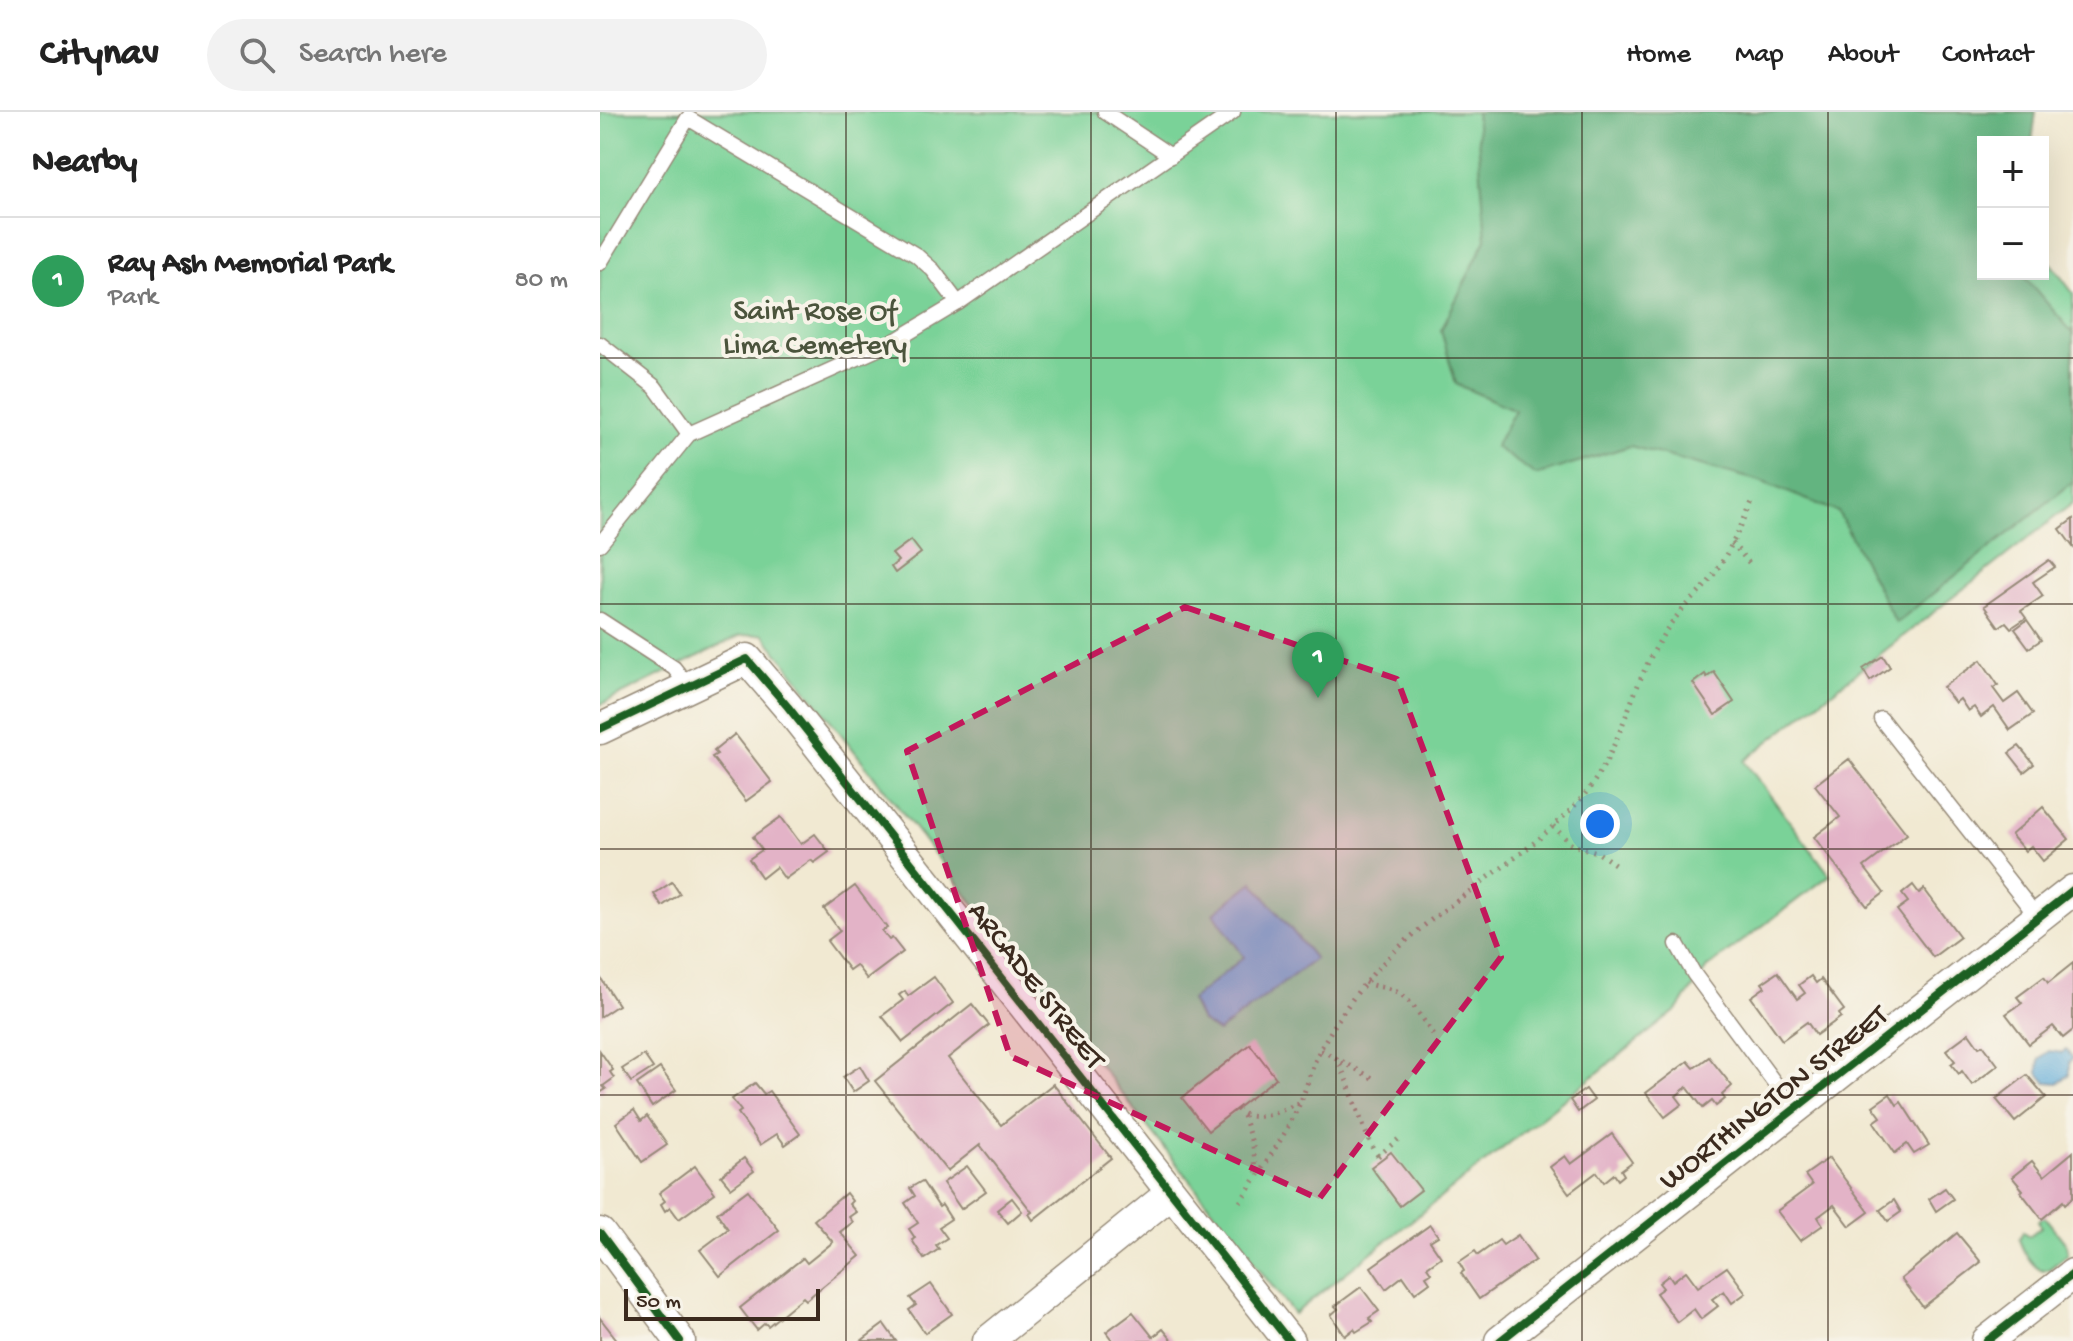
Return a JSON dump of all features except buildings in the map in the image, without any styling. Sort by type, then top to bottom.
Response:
[{"type":"street","name":"ARCADE STREET","points":[[686,688],[747,659],[1289,1341]]},
{"type":"street","points":[[600,729],[686,688]]},
{"type":"street","name":"WORTHINGTON STREET","points":[[1500,1341],[2073,891]]},
{"type":"street","points":[[988,1341],[1171,1193]]},
{"type":"street","points":[[600,1233],[680,1341]]},
{"type":"street","points":[[1987,1341],[2073,1274]]},
{"type":"lane","points":[[1105,112],[1171,156]]},
{"type":"lane","points":[[600,544],[689,434],[893,342],[958,303],[1233,112]]},
{"type":"lane","points":[[600,263],[686,114],[916,255],[933,270],[958,303]]},
{"type":"lane","points":[[600,344],[655,387],[689,434]]},
{"type":"lane","points":[[600,620],[674,668],[686,688]]},
{"type":"lane","points":[[1881,719],[2038,918]]},
{"type":"lane","points":[[1677,944],[1694,974],[1794,1109]]},
{"type":"path","points":[[1240,1202],[1300,1102],[1321,1050],[1336,1023],[1365,982],[1406,941],[1553,826],[1593,784],[1607,762],[1666,629],[1679,613],[1696,604],[1723,562],[1753,500]]},
{"type":"path","points":[[1732,543],[1751,565]]},
{"type":"path","points":[[1553,826],[1572,845],[1597,852],[1619,867]]},
{"type":"path","points":[[1365,982],[1399,993],[1415,1009],[1434,1037]]},
{"type":"path","points":[[1321,1050],[1376,1080]]},
{"type":"path","points":[[1336,1058],[1379,1158],[1401,1137]]},
{"type":"path","points":[[1242,1115],[1262,1115],[1300,1102]]},
{"type":"path","points":[[1237,1109],[1253,1146],[1257,1177]]},
{"type":"highlighted area","points":[[1185,607],[1397,679],[1501,957],[1319,1199],[1010,1056],[907,751]]},
{"type":"green space","name":"Saint Rose Of Lima Cemetery","points":[[600,112],[1936,112],[1977,253],[1977,280],[2049,280],[2049,261],[2073,293],[2073,503],[1744,761],[1830,875],[1707,968],[1678,1009],[1294,1314],[763,634],[739,636],[600,705]]},
{"type":"green space","points":[[1476,112],[2036,112],[2033,136],[1977,136],[1977,280],[2027,280],[2073,333],[2073,482],[1896,623],[1838,512],[1760,481],[1630,446],[1536,475],[1495,447],[1515,410],[1456,384],[1441,330],[1486,239]]},
{"type":"green space","points":[[2044,1216],[2066,1244],[2068,1254],[2043,1271],[2028,1258],[2019,1239],[2023,1231],[2029,1236],[2041,1227],[2038,1221]]},
{"type":"water","points":[[1253,882],[1315,959],[1218,1032],[1201,1021],[1191,1000],[1244,957],[1214,913]]},
{"type":"water","points":[[2066,1050],[2073,1058],[2069,1062],[2069,1075],[2058,1083],[2046,1082],[2038,1072],[2039,1059],[2049,1051],[2062,1053]]},
{"type":"cycle path","points":[[600,729],[747,659],[1289,1341]]},
{"type":"cycle path","points":[[1500,1341],[2073,890]]},
{"type":"cycle path","points":[[600,1233],[680,1341]]},
{"type":"cycle path","points":[[1987,1341],[2073,1274]]},
{"type":"place","name":"Ray Ash Memorial Park","points":[[1318,698]]}]
